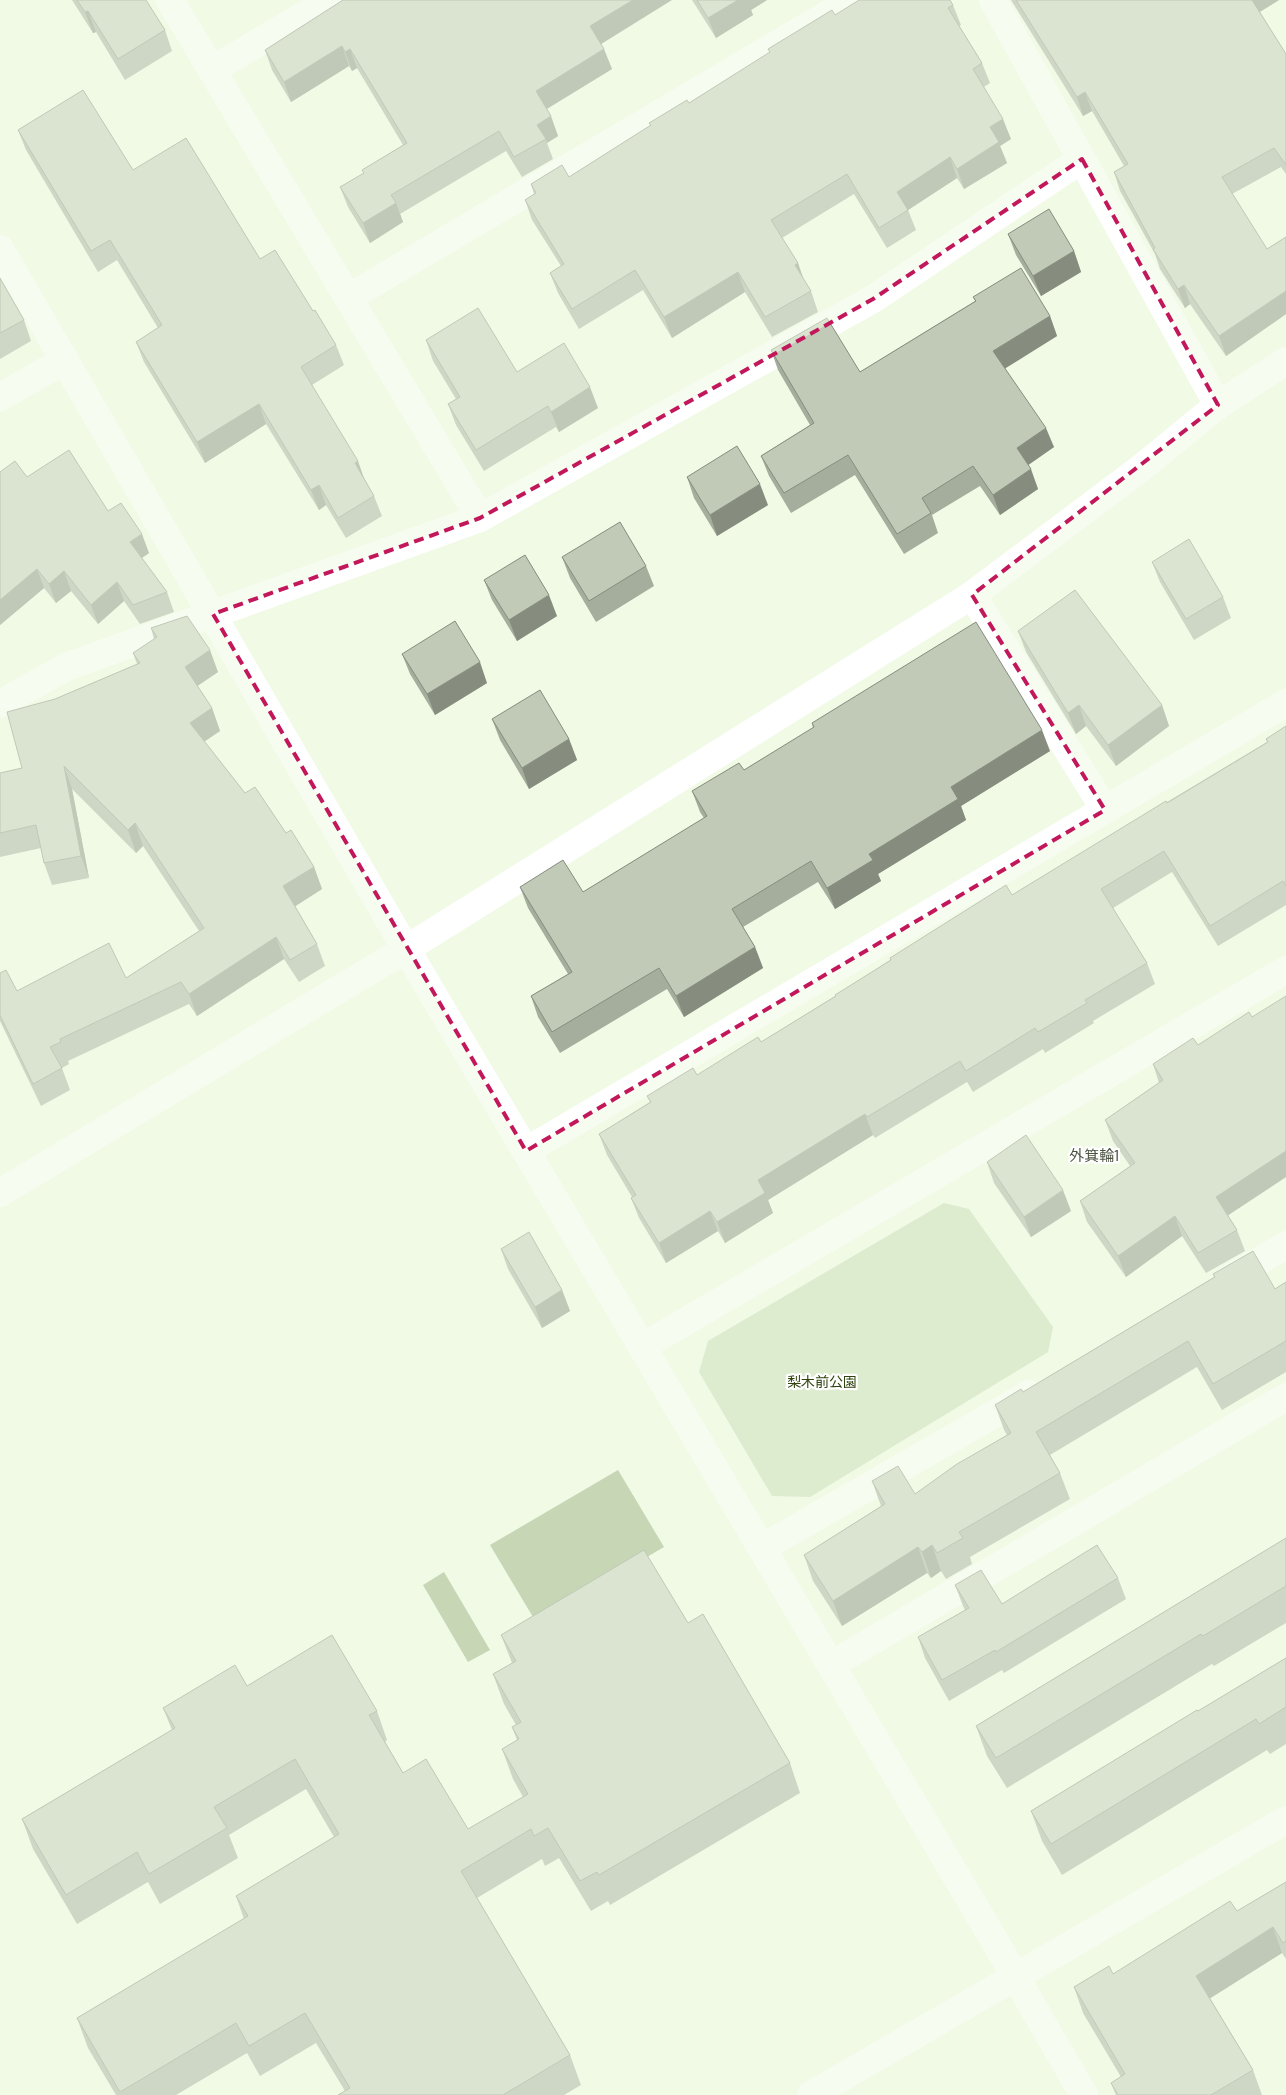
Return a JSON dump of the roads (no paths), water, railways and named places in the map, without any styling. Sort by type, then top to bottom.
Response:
[{"type":"street","points":[[170,0],[480,518]]},
{"type":"street","points":[[212,70],[330,0]]},
{"type":"street","points":[[348,298],[852,0]]},
{"type":"street","points":[[993,0],[1218,404]]},
{"type":"street","points":[[0,704],[66,667],[480,518],[873,299],[1082,159]]},
{"type":"street","points":[[0,249],[406,948],[1016,1977],[1084,2095]]},
{"type":"street","points":[[0,398],[65,360]]},
{"type":"street","points":[[0,1192],[406,948],[972,595],[1140,469],[1218,404],[1286,360]]},
{"type":"street","points":[[972,595],[1105,810]]},
{"type":"street","points":[[526,1151],[1286,703]]},
{"type":"street","points":[[642,1347],[1286,970]]},
{"type":"street","points":[[1202,1294],[1286,1245]]},
{"type":"street","points":[[762,1548],[1050,1382]]},
{"type":"street","points":[[831,1665],[1286,1398]]},
{"type":"street","points":[[811,2095],[1286,1820]]},
{"type":"district","name":"外箕輪1","points":[[1094,1156]]},
{"type":"park label","name":"梨木前公園","points":[[822,1382]]}]
